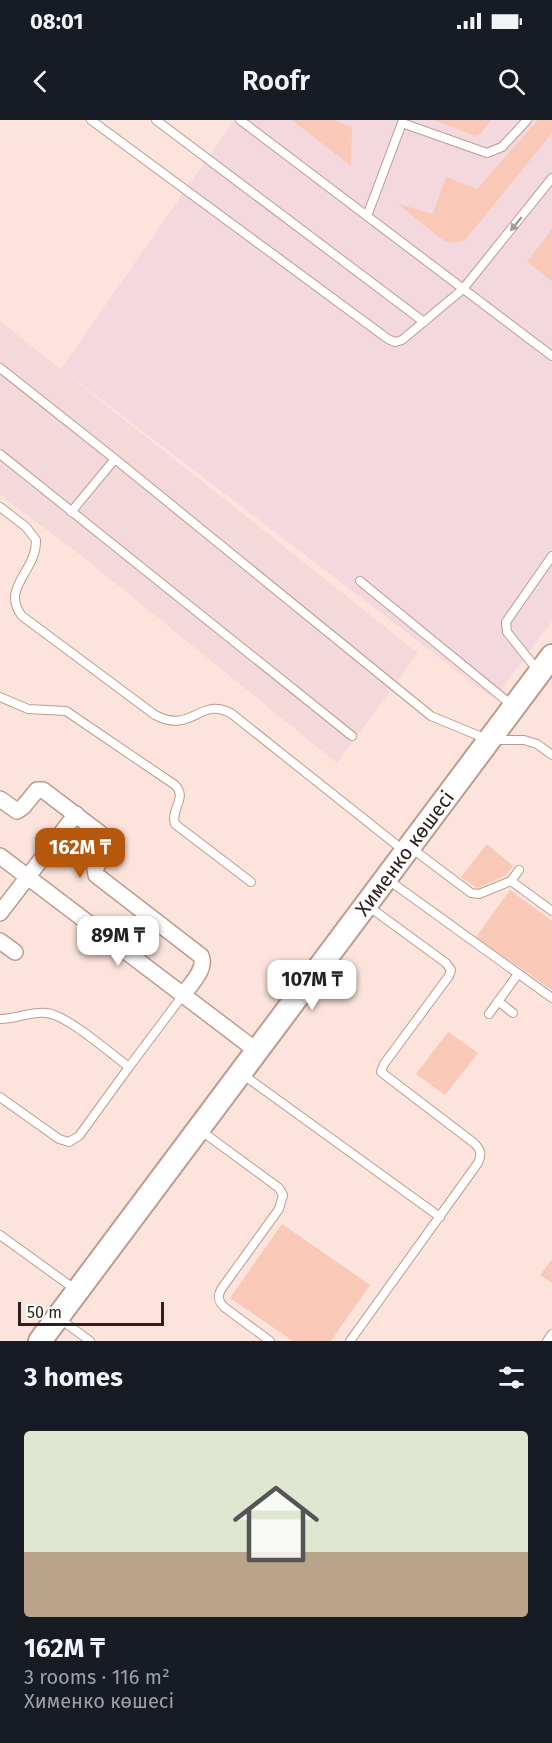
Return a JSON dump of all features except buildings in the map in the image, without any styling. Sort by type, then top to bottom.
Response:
[{"type":"main road","name":"Хименко көшесі","points":[[40,1341],[546,664]]},
{"type":"street","points":[[0,799],[17,811],[40,789],[46,791],[107,837],[111,843],[95,869],[96,875],[201,956],[202,967],[183,995]]},
{"type":"street","points":[[0,913],[76,814]]},
{"type":"street","points":[[0,856],[257,1051]]},
{"type":"street","points":[[0,941],[15,952]]},
{"type":"lane","points":[[91,120],[388,339],[399,342],[463,289],[552,178]]},
{"type":"lane","points":[[156,120],[424,322]]},
{"type":"lane","points":[[240,120],[552,356]]},
{"type":"lane","points":[[367,216],[402,122],[487,153],[502,147],[527,120]]},
{"type":"lane","points":[[0,368],[431,716],[489,740],[530,741],[552,755]]},
{"type":"lane","points":[[0,454],[352,736]]},
{"type":"lane","points":[[71,512],[115,459]]},
{"type":"lane","points":[[0,507],[32,533],[36,540],[35,552],[10,592],[12,607],[155,715],[165,721],[176,722],[185,721],[212,708],[223,709],[232,714],[408,849],[471,893],[482,893],[511,881],[519,870]]},
{"type":"lane","points":[[546,664],[507,632],[506,622],[552,556]]},
{"type":"lane","points":[[360,581],[514,706]]},
{"type":"lane","points":[[0,697],[28,709],[66,711],[175,785],[181,791],[181,796],[174,814],[175,824],[251,882]]},
{"type":"lane","points":[[386,878],[552,998]]},
{"type":"lane","points":[[511,881],[552,911]]},
{"type":"lane","points":[[350,1341],[478,1163],[481,1151],[474,1143],[386,1077],[381,1070],[449,976],[451,970],[446,963],[366,904]]},
{"type":"lane","points":[[489,1014],[518,974]]},
{"type":"lane","points":[[0,1097],[59,1139],[69,1142],[79,1136],[183,995]]},
{"type":"lane","points":[[498,1001],[513,1013]]},
{"type":"lane","points":[[0,1019],[49,1013],[69,1023],[129,1067]]},
{"type":"lane","points":[[240,1073],[440,1217]]},
{"type":"lane","points":[[198,1129],[279,1188],[283,1195],[279,1209],[218,1296],[219,1302],[224,1307],[270,1341]]},
{"type":"lane","points":[[0,1235],[77,1291]]},
{"type":"lane","points":[[58,1317],[90,1341]]},
{"type":"lane","points":[[547,1341],[552,1334]]},
{"type":"shaded area","points":[[234,120],[552,120],[552,621],[494,699],[61,369]]},
{"type":"shaded area","points":[[292,120],[335,120],[352,128],[351,166]]},
{"type":"shaded area","points":[[435,120],[491,120],[480,134],[475,136]]},
{"type":"shaded area","points":[[538,120],[552,120],[552,133],[465,240],[453,243],[443,240],[398,204],[433,214],[446,177],[477,189]]},
{"type":"shaded area","points":[[552,229],[552,281],[527,262]]},
{"type":"shaded area","points":[[0,321],[418,653],[337,763],[78,553],[0,495]]},
{"type":"shaded area","points":[[487,844],[513,866],[505,876],[477,888],[461,877]]},
{"type":"shaded area","points":[[510,890],[552,921],[552,990],[476,937]]},
{"type":"shaded area","points":[[448,1032],[478,1053],[445,1095],[416,1074]]},
{"type":"shaded area","points":[[282,1224],[370,1285],[331,1341],[293,1341],[230,1298]]},
{"type":"shaded area","points":[[552,1259],[552,1283],[540,1275]]}]
